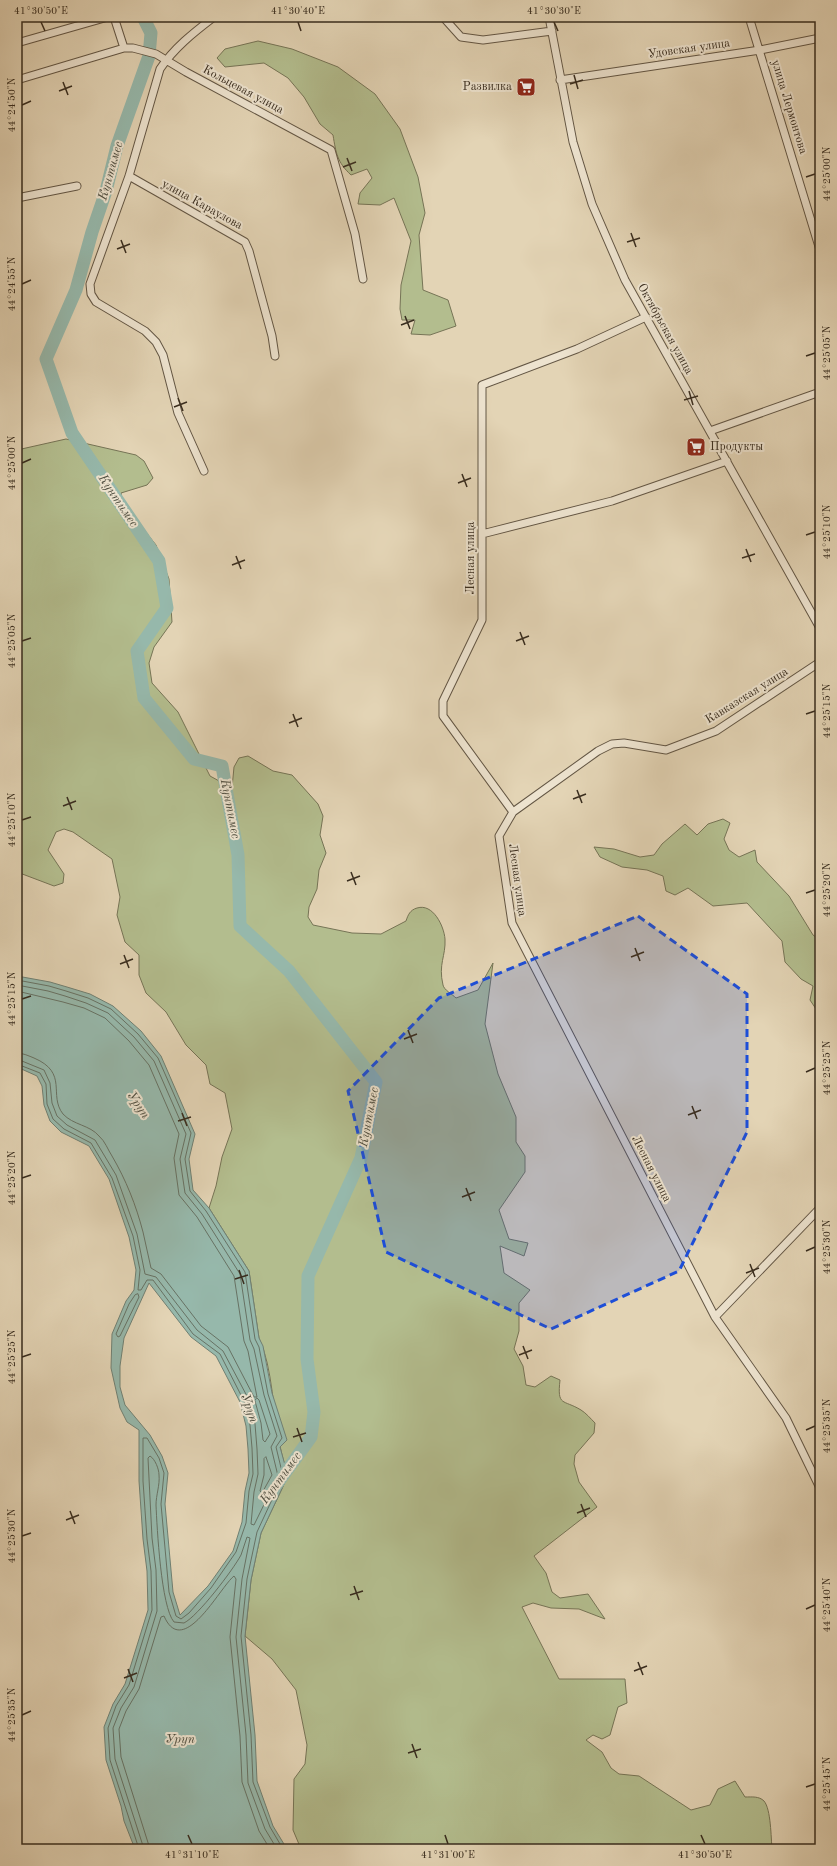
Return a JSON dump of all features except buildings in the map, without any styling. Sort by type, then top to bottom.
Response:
[{"type":"street","points":[[17,43],[108,17]]},
{"type":"street","points":[[114,17],[124,48]]},
{"type":"street","points":[[204,471],[178,413],[163,355],[156,342],[145,331],[96,302],[91,294],[90,284],[129,176],[160,70],[167,59],[188,37],[214,17]]},
{"type":"street","points":[[443,17],[461,37],[484,40],[552,31]]},
{"type":"street","name":"Октябрьская улица","points":[[549,17],[573,142],[592,204],[625,280],[820,628]]},
{"type":"street","name":"улица Лермонтова","points":[[749,17],[820,250]]},
{"type":"street","name":"Удовская улица","points":[[560,80],[760,50],[820,38]]},
{"type":"street","name":"Кольцевая улица","points":[[17,80],[124,48],[143,50],[167,59],[186,72],[332,150],[355,234],[363,279]]},
{"type":"street","name":"улица Караулова","points":[[129,176],[245,242],[249,251],[272,336],[275,356]]},
{"type":"street","points":[[17,198],[77,186]]},
{"type":"street","name":"Лесная улица","points":[[646,318],[577,349],[482,385],[482,620],[443,701],[443,716],[513,812],[499,836],[512,923],[715,1318],[786,1418],[820,1488]]},
{"type":"street","points":[[710,431],[820,392]]},
{"type":"street","points":[[482,534],[612,501],[726,461]]},
{"type":"street","name":"Кавказская улица","points":[[513,812],[598,751],[612,744],[624,743],[666,750],[716,731],[820,662]]},
{"type":"street","points":[[715,1318],[820,1208]]},
{"type":"highlighted area","points":[[638,916],[747,994],[747,1132],[679,1271],[551,1329],[386,1252],[348,1091],[439,998]]},
{"type":"green space","points":[[258,41],[292,49],[338,67],[375,94],[400,129],[418,177],[425,213],[419,235],[423,290],[448,300],[456,326],[430,335],[411,334],[415,320],[402,320],[400,309],[401,285],[411,241],[394,198],[380,205],[358,204],[360,193],[372,178],[367,169],[351,175],[346,170],[338,157],[333,135],[320,124],[304,97],[288,78],[264,63],[225,67],[217,58],[225,49]]},
{"type":"green space","points":[[66,439],[136,455],[144,461],[153,478],[147,485],[121,493],[123,503],[156,545],[169,579],[172,622],[154,647],[149,663],[152,683],[178,712],[210,776],[232,788],[234,767],[239,758],[248,756],[273,771],[292,775],[318,804],[323,816],[320,835],[326,853],[319,870],[317,889],[309,907],[308,917],[313,925],[352,933],[381,934],[406,921],[413,910],[423,907],[428,909],[433,912],[440,922],[445,939],[441,971],[443,985],[446,990],[456,998],[478,990],[493,963],[485,1024],[498,1074],[516,1117],[516,1142],[525,1156],[525,1172],[499,1210],[509,1239],[528,1243],[524,1256],[500,1246],[504,1273],[530,1290],[519,1303],[519,1331],[514,1349],[523,1366],[526,1385],[535,1387],[551,1376],[560,1380],[559,1395],[563,1401],[583,1411],[595,1423],[594,1433],[575,1455],[574,1464],[579,1482],[597,1507],[534,1556],[546,1573],[552,1592],[560,1598],[588,1594],[605,1619],[579,1609],[551,1608],[533,1603],[522,1607],[559,1679],[625,1679],[627,1703],[618,1707],[610,1735],[602,1739],[593,1735],[586,1740],[602,1752],[611,1768],[619,1774],[639,1776],[691,1810],[710,1805],[718,1789],[735,1781],[745,1797],[760,1798],[764,1801],[768,1810],[772,1849],[301,1849],[293,1830],[294,1779],[305,1764],[307,1745],[296,1690],[272,1659],[245,1636],[251,1580],[261,1533],[288,1476],[278,1433],[270,1377],[264,1350],[259,1338],[249,1271],[209,1208],[216,1186],[222,1157],[232,1129],[225,1093],[210,1084],[206,1065],[186,1045],[166,1012],[146,993],[139,975],[139,955],[125,942],[117,915],[120,897],[112,859],[73,832],[64,829],[56,832],[48,850],[64,874],[63,883],[54,886],[17,872],[17,450]]},
{"type":"green space","points":[[723,819],[730,823],[724,839],[729,850],[739,857],[755,850],[757,862],[789,896],[813,935],[820,940],[820,1015],[810,1000],[813,986],[801,979],[785,962],[782,941],[747,903],[713,906],[688,888],[675,895],[666,891],[663,876],[647,870],[622,867],[600,857],[594,847],[614,849],[640,857],[654,855],[662,844],[685,824],[697,835],[708,824]]},
{"type":"water","name":"Уруп","points":[[17,976],[50,982],[90,994],[113,1006],[141,1031],[161,1056],[195,1134],[189,1159],[193,1190],[209,1208],[249,1271],[259,1338],[263,1346],[272,1393],[287,1440],[280,1447],[288,1476],[261,1533],[251,1580],[245,1636],[255,1735],[257,1781],[273,1826],[287,1849],[135,1849],[124,1821],[121,1806],[106,1760],[104,1727],[113,1704],[125,1684],[148,1610],[147,1571],[139,1481],[139,1430],[127,1422],[120,1408],[111,1368],[112,1334],[126,1301],[134,1290],[136,1270],[129,1237],[109,1179],[89,1146],[61,1132],[50,1121],[44,1105],[42,1086],[37,1076],[17,1067]],"holes":[[[149,1283],[191,1337],[216,1356],[240,1402],[246,1426],[249,1473],[245,1491],[242,1522],[233,1551],[208,1586],[180,1615],[173,1592],[165,1504],[168,1473],[162,1456],[150,1435],[125,1405],[120,1387],[120,1366],[124,1338]]]},
{"type":"waterway","name":"Кунтимес","points":[[143,17],[151,33],[149,56],[117,146],[106,191],[92,232],[76,290],[46,359],[72,433],[159,561],[167,608],[137,651],[144,698],[194,759],[222,766],[238,855],[240,926],[289,971],[376,1082],[361,1158],[308,1276],[307,1359],[314,1412],[311,1437],[277,1484]]},
{"type":"place","name":"Развилка","points":[[526,87]]},
{"type":"place","name":"Продукты","points":[[696,447]]}]
